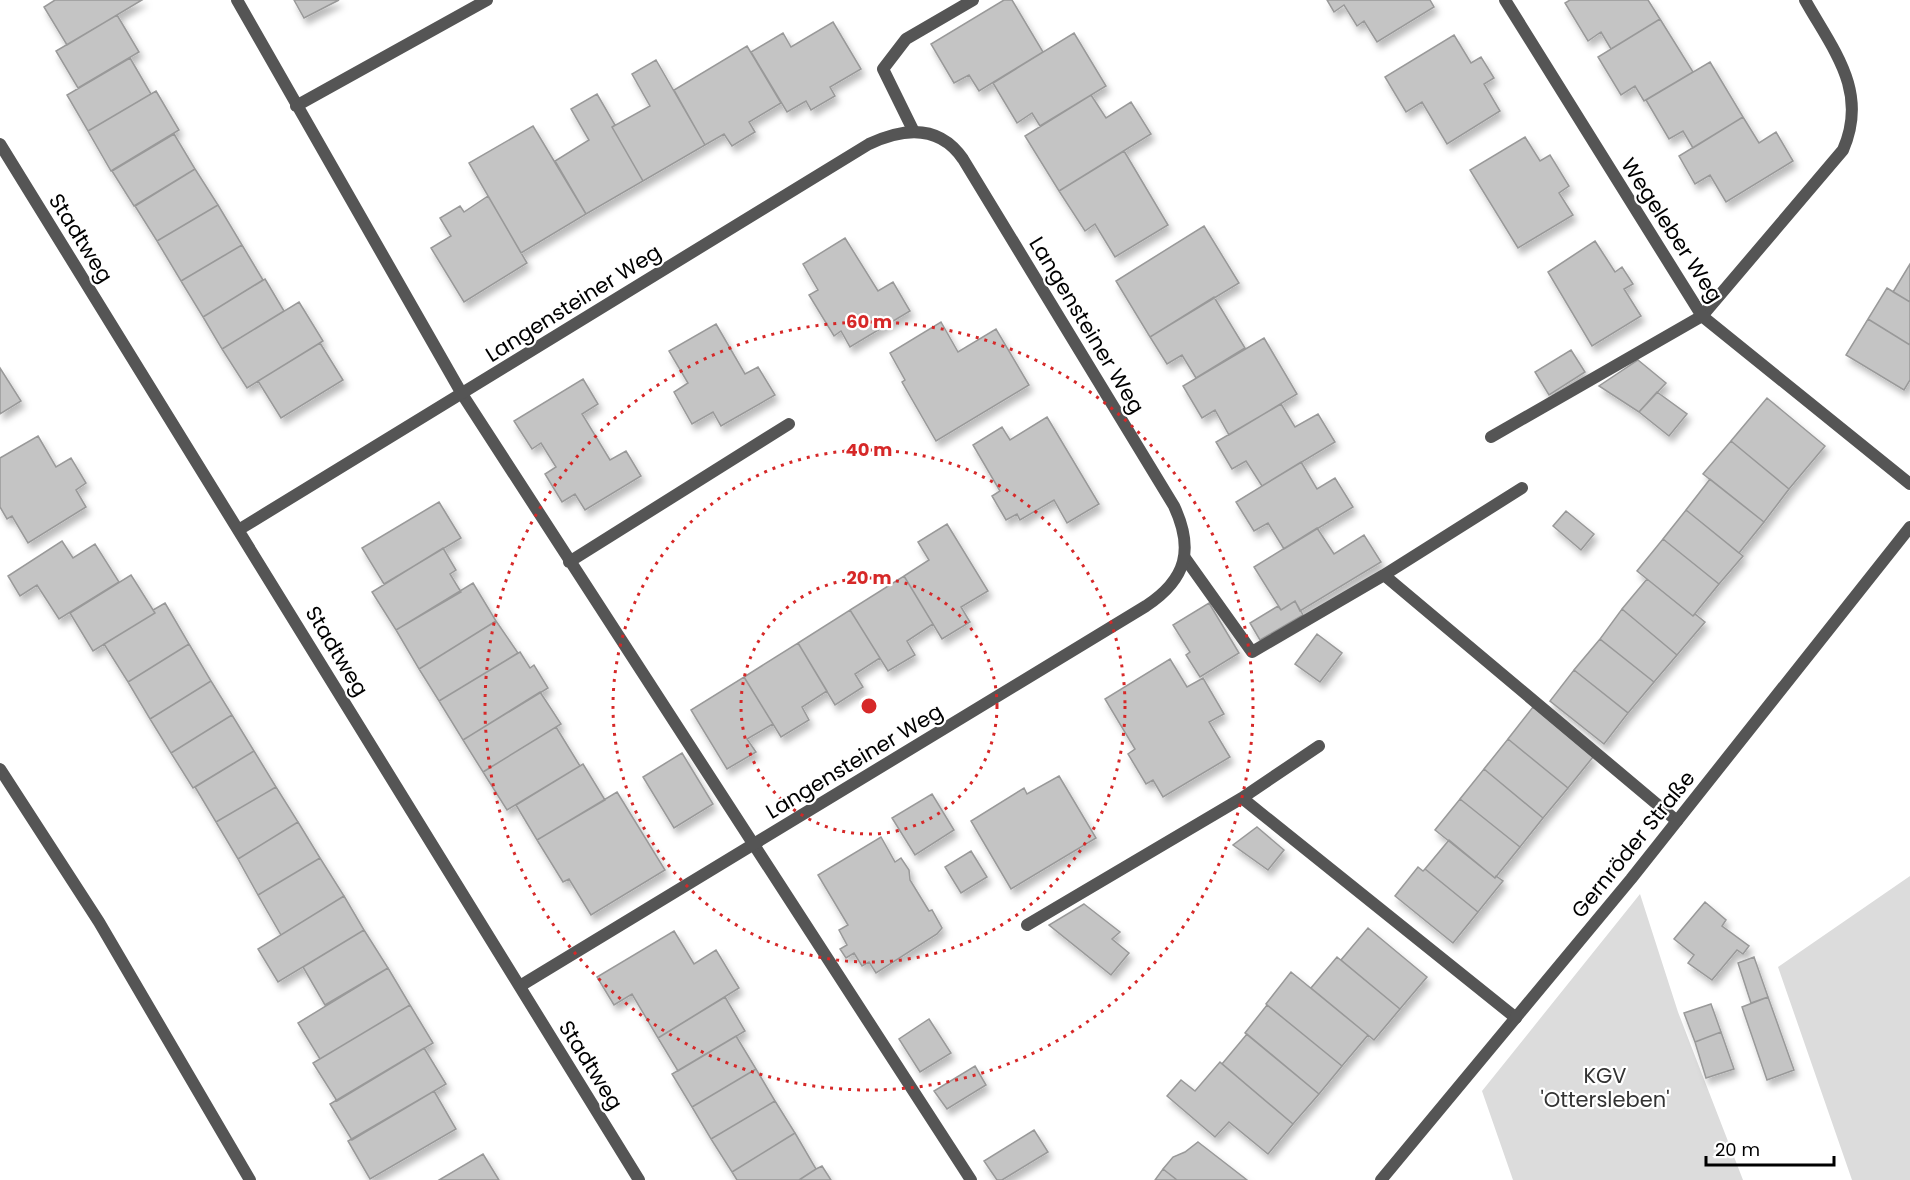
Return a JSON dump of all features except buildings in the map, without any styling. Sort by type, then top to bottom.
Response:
[{"type":"street","points":[[237,0],[462,394],[971,1180]]},
{"type":"street","points":[[296,106],[487,0]]},
{"type":"street","points":[[914,132],[883,69],[906,39],[973,0]]},
{"type":"street","name":"Wegeleber Weg","points":[[1505,0],[1702,316],[1910,484]]},
{"type":"street","points":[[1491,438],[1702,316],[1843,150],[1852,130],[1853,99],[1847,74],[1805,0]]},
{"type":"street","name":"Langensteiner Weg","points":[[240,529],[869,144],[893,134],[914,132],[929,134],[942,140],[963,159],[1174,506],[1185,528],[1185,558],[1170,587],[1153,602],[520,986]]},
{"type":"street","name":"Stadtweg","points":[[0,144],[240,529],[639,1180]]},
{"type":"street","points":[[569,562],[789,424]]},
{"type":"street","points":[[1185,558],[1252,652],[1384,575],[1522,488]]},
{"type":"street","name":"Gernröder Straße","points":[[1381,1180],[1677,821],[1910,527]]},
{"type":"street","points":[[1384,575],[1677,821]]},
{"type":"street","points":[[1027,925],[1242,798],[1319,746]]},
{"type":"street","points":[[0,769],[99,922],[250,1180]]},
{"type":"street","points":[[1242,798],[1516,1018]]},
{"type":"green space","points":[[1910,876],[1910,1180],[1852,1180],[1778,967]]},
{"type":"green space","name":"KGV 'Ottersleben'","points":[[1640,894],[1678,1012],[1743,1180],[1513,1180],[1482,1091]]}]
